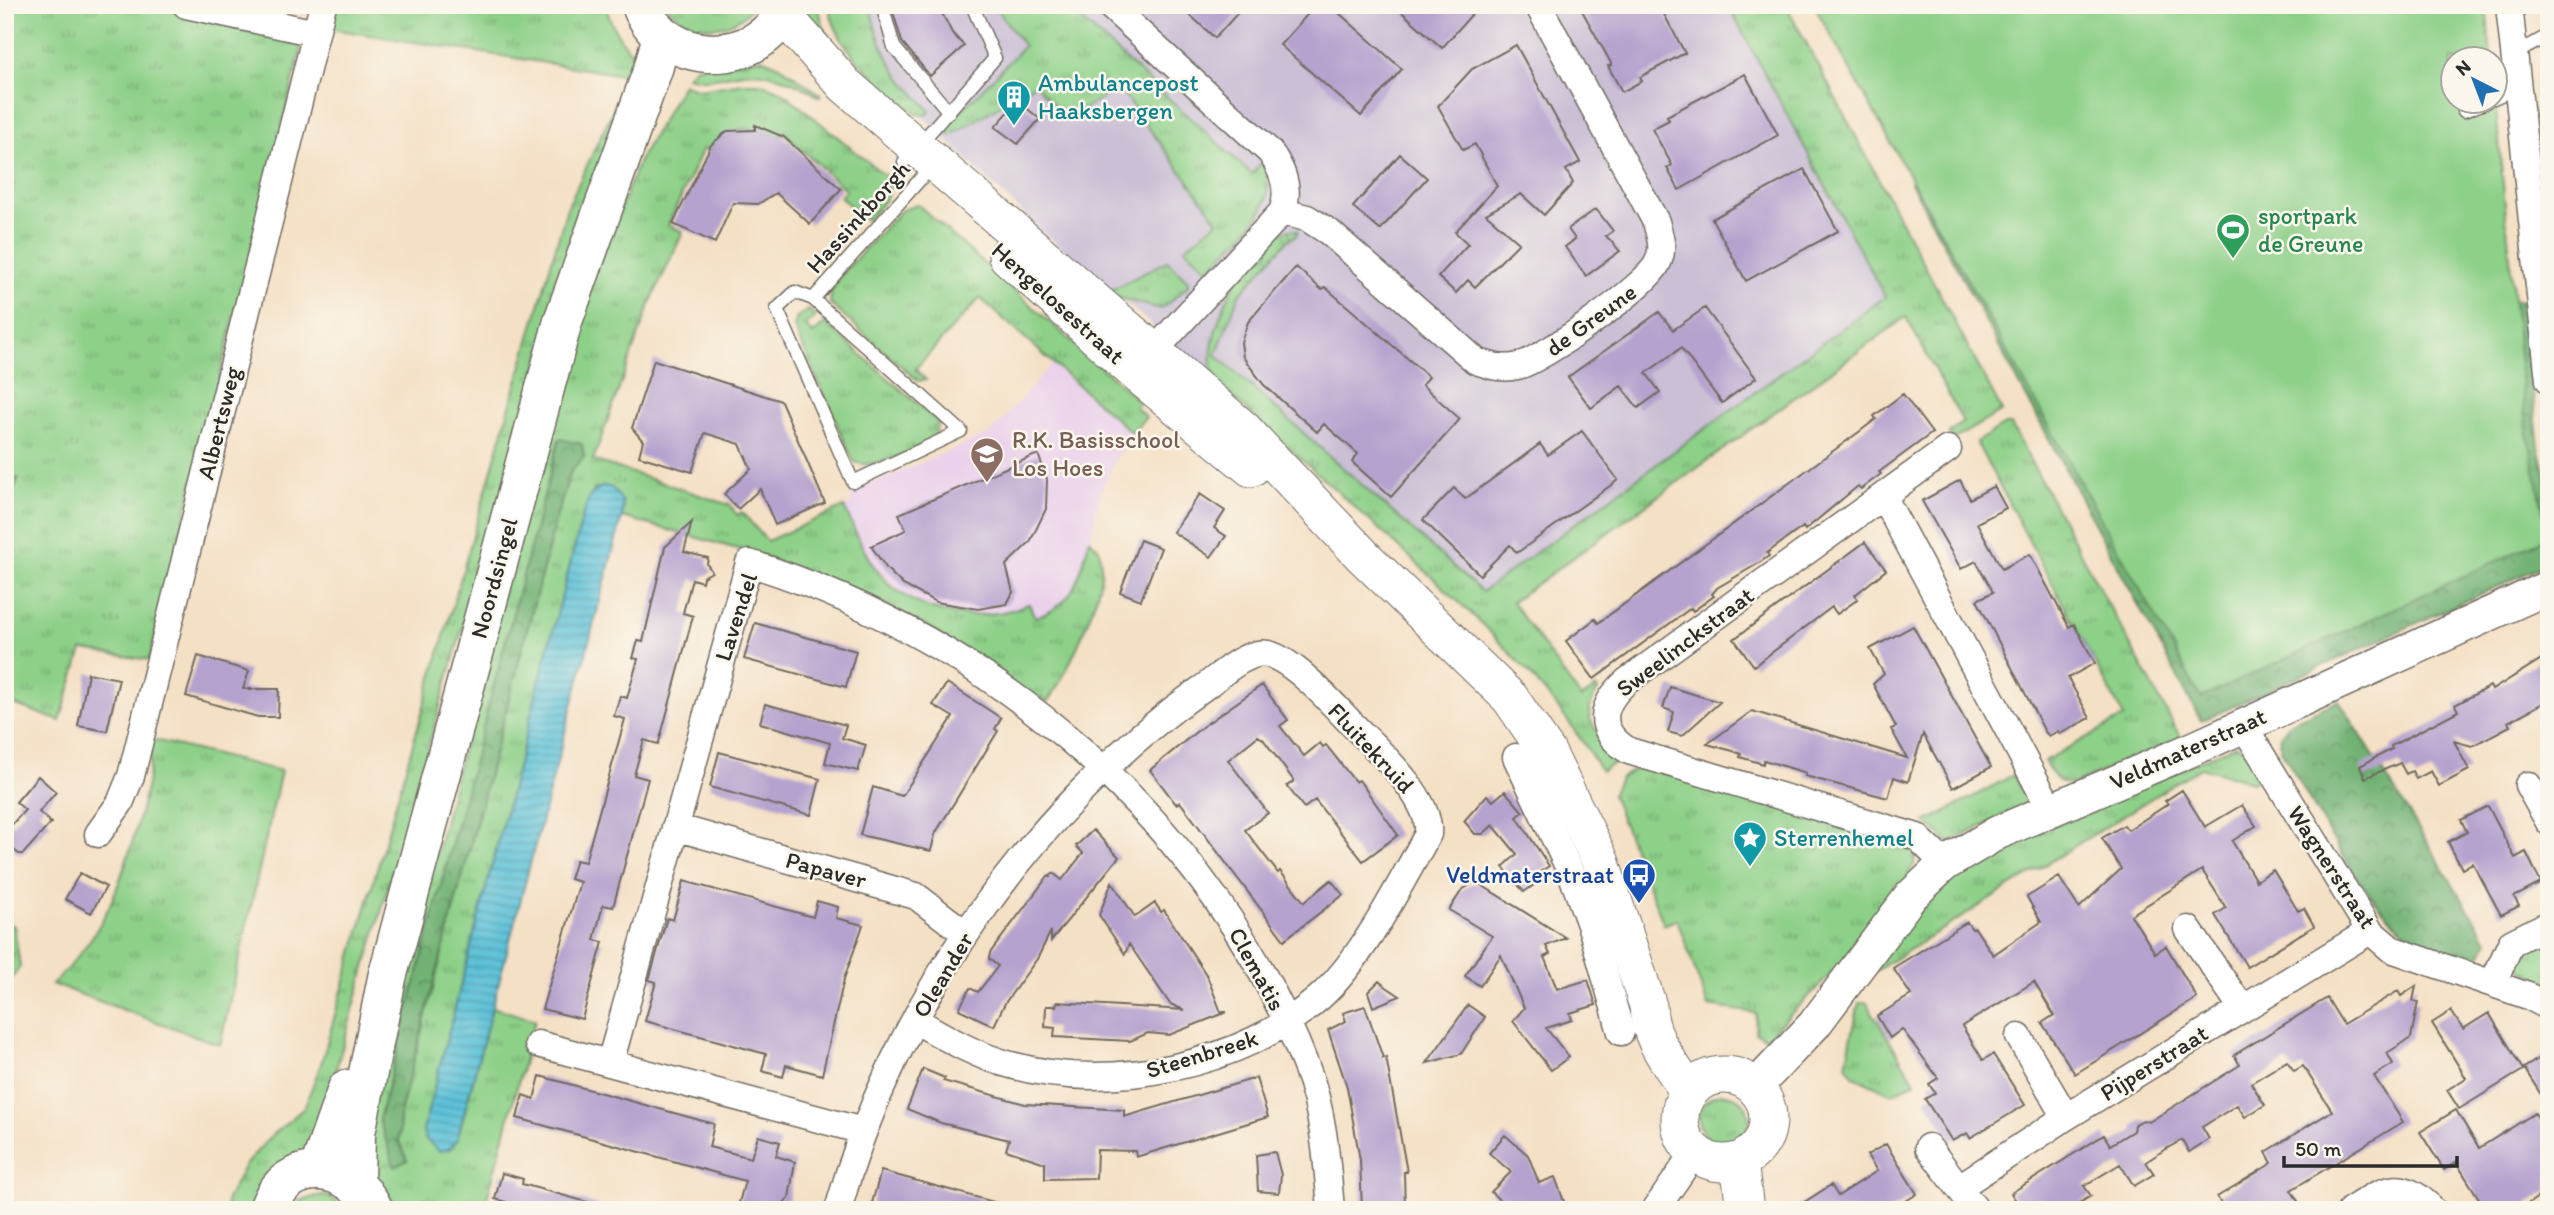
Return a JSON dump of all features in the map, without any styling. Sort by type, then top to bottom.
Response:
[{"type":"main road","points":[[665,31],[723,54],[743,49],[777,20]]},
{"type":"main road","name":"Hengelosestraat","points":[[777,20],[920,162],[1145,362],[1285,496],[1364,557],[1510,698],[1547,752],[1556,804],[1600,860],[1648,1006],[1648,1024],[1653,1038],[1702,1084]]},
{"type":"main road","name":"Noordsingel","points":[[364,1196],[356,1133],[387,978],[563,321],[614,183],[665,31]]},
{"type":"main road","name":"Noordsingel","points":[[317,1171],[387,978]]},
{"type":"main road","points":[[1716,1159],[1759,1147],[1767,1133],[1768,1108],[1755,1087],[1736,1076],[1702,1084],[1680,1120],[1682,1134],[1716,1159],[1745,1210]]},
{"type":"main road","points":[[1716,1159],[1721,1210]]},
{"type":"main road","points":[[268,1210],[271,1200],[285,1183],[302,1174],[317,1171],[336,1172],[364,1196]]},
{"type":"street","points":[[186,5],[316,33]]},
{"type":"street","name":"Albertsweg","points":[[98,834],[120,803],[131,776],[323,5]]},
{"type":"street","points":[[1109,5],[1270,152],[1283,170],[1287,200],[1282,212],[1145,362]]},
{"type":"street","name":"de Greune","points":[[1282,212],[1307,218],[1329,232],[1476,361],[1498,369],[1536,360],[1644,281],[1658,262],[1662,245],[1656,222],[1538,5]]},
{"type":"street","points":[[2508,84],[2515,54],[2510,5]]},
{"type":"street","points":[[2508,105],[2549,380]]},
{"type":"street","name":"Sweelinckstraat","points":[[1945,864],[1917,836],[1629,751],[1616,743],[1605,720],[1605,709],[1613,694],[1627,681],[1948,449]]},
{"type":"street","points":[[1883,496],[2050,810]]},
{"type":"street","name":"Lavendel","points":[[610,1063],[749,563],[853,600],[926,638],[1011,694],[1055,728],[1101,771]]},
{"type":"street","name":"Veldmaterstraat","points":[[1755,1087],[1814,1024],[1911,896],[1945,864],[1997,833],[2549,587]]},
{"type":"street","name":"Fluitekruid","points":[[1101,771],[1184,701],[1243,660],[1256,654],[1269,654],[1293,668],[1331,703],[1391,765],[1420,802],[1430,822],[1428,834],[1406,873],[1341,974],[1321,996],[1287,1023]]},
{"type":"street","name":"Wagnerstraat","points":[[2243,725],[2370,931],[2391,949],[2493,983],[2549,1007]]},
{"type":"street","name":"Hengelosestraat","points":[[1517,757],[1556,804],[1572,874],[1592,930],[1621,1032]]},
{"type":"street","name":"Oleander","points":[[838,1210],[863,1131],[915,1020],[966,934],[1027,854],[1101,771]]},
{"type":"street","name":"Clematis","points":[[1101,771],[1132,799],[1192,866],[1244,941],[1287,1023],[1308,1071],[1318,1111],[1326,1154],[1331,1210]]},
{"type":"street","points":[[2528,785],[2549,822]]},
{"type":"street","name":"Papaver","points":[[676,827],[916,896],[966,934]]},
{"type":"street","points":[[2493,983],[2511,943],[2549,924]]},
{"type":"street","points":[[2188,929],[2242,1008]]},
{"type":"street","name":"Pijperstraat","points":[[1970,1203],[2066,1117],[2370,931]]},
{"type":"street","points":[[1609,990],[1626,1002],[1648,1006]]},
{"type":"street","name":"Steenbreek","points":[[915,1020],[981,1056],[1011,1066],[1043,1072],[1101,1076],[1158,1071],[1182,1065],[1234,1048],[1287,1023]]},
{"type":"street","points":[[2020,1037],[2066,1117]]},
{"type":"street","points":[[538,1044],[863,1131]]},
{"type":"street","points":[[1928,1147],[1970,1203]]},
{"type":"street","points":[[1655,1210],[1716,1159]]},
{"type":"street","points":[[2351,1210],[2383,1189],[2402,1188],[2422,1198],[2433,1210]]},
{"type":"lane","points":[[882,5],[894,47],[949,112]]},
{"type":"lane","name":"Hassinkborgh","points":[[813,299],[920,162],[949,112],[995,58],[972,5]]},
{"type":"lane","points":[[2515,54],[2549,36]]},
{"type":"lane","points":[[795,292],[813,299],[961,431],[853,482],[777,309],[795,292]]},
{"type":"shaded area","points":[[834,5],[1768,5],[1914,287],[1480,603],[1040,230],[902,97]]},
{"type":"shaded area","name":"R.K. Basisschool Los Hoes","points":[[1052,364],[1129,432],[1100,493],[1083,572],[1073,591],[1054,610],[1035,617],[1029,604],[995,615],[960,616],[921,605],[903,594],[874,566],[844,507],[852,502],[849,493],[990,434]]},
{"type":"green space","points":[[5,5],[150,5],[288,34],[301,49],[149,660],[82,650],[60,721],[5,701],[5,509],[18,479],[5,479]]},
{"type":"green space","points":[[335,5],[605,5],[621,39],[646,66],[577,228],[312,1153],[261,1210],[226,1210],[227,1199],[245,1165],[269,1138],[304,1108],[321,1064],[567,208],[629,76],[331,29]]},
{"type":"green space","points":[[666,5],[754,5],[734,22],[710,28],[686,22]]},
{"type":"green space","points":[[794,5],[818,5],[823,26],[835,48]]},
{"type":"green space","points":[[829,5],[870,5],[878,36],[887,55],[904,82],[930,112],[927,115],[916,114],[863,66],[841,37],[833,22]]},
{"type":"green space","points":[[994,5],[1080,5],[1073,12],[1252,174],[1263,161],[1268,178],[1263,207],[1245,232],[1210,268],[1206,268],[1185,248],[1218,221],[1119,88],[1067,119],[1035,84],[950,136],[944,129],[1024,46]]},
{"type":"green space","points":[[1728,5],[1786,5],[2002,411],[1954,439],[1949,433],[1963,422],[1906,317],[1512,602],[1581,698],[1596,688],[1598,690],[1592,702],[1591,720],[1617,761],[1601,771],[1557,706],[1477,619],[1219,385],[1213,371],[1214,336],[1228,298],[1255,252],[1263,256],[1269,249],[1264,244],[1272,238],[1283,232],[1298,230],[1296,236],[1289,239],[1239,295],[1216,355],[1482,592],[1885,297]]},
{"type":"green space","name":"sportpark de Greune","points":[[1814,5],[2486,5],[2490,46],[2438,46],[2438,116],[2497,116],[2525,419],[2548,537],[2201,698]]},
{"type":"green space","points":[[761,58],[780,66],[821,95],[819,97],[793,82],[762,73],[742,73],[708,79],[687,76],[696,67]]},
{"type":"green space","points":[[760,83],[781,91],[888,178],[889,190],[884,201],[866,220],[840,197],[846,190],[783,132],[777,139],[756,130],[741,129],[710,151],[703,149],[668,225],[683,232],[651,301],[593,460],[730,505],[737,515],[742,512],[767,541],[844,507],[873,565],[888,582],[905,596],[944,612],[986,614],[1029,604],[1035,617],[1048,612],[1058,606],[1074,587],[1089,539],[1099,549],[1101,573],[1098,590],[1087,623],[1063,676],[1047,702],[1041,697],[1037,701],[931,629],[857,591],[752,553],[622,517],[623,502],[612,488],[595,488],[581,522],[423,1131],[457,1140],[492,1007],[535,1020],[484,1210],[382,1210],[360,1156],[562,354],[640,159],[683,84],[699,90]],"holes":[[[560,439],[584,457],[571,471],[557,515],[400,1113],[399,1141],[379,1120]]]},
{"type":"green space","name":"sportpark de Greune","points":[[2078,87],[2505,297],[2522,301],[2539,447],[2549,487],[2549,563],[2201,721],[1911,183]]},
{"type":"green space","points":[[917,204],[1140,402],[1136,408],[1146,417],[1132,433],[980,298],[915,369],[926,380],[918,381],[830,304],[832,285],[900,211]]},
{"type":"green space","points":[[1167,261],[1188,281],[1188,286],[1161,309],[1115,297],[1109,291]]},
{"type":"green space","points":[[809,310],[816,316],[806,326],[813,334],[825,323],[937,421],[936,435],[920,446],[884,461],[862,464],[854,462],[794,327],[797,317]]},
{"type":"green space","points":[[2005,425],[2011,425],[2179,735],[2179,739],[2074,784],[2059,781],[2044,761],[2124,717],[1976,442]]},
{"type":"green space","points":[[559,439],[582,444],[584,457],[571,471],[557,515],[400,1113],[399,1140],[407,1160],[395,1167],[379,1120]]},
{"type":"green space","points":[[19,478],[5,509],[5,479]]},
{"type":"green space","points":[[2339,700],[2488,941],[2477,961],[2436,952],[2412,937],[2389,916],[2348,863],[2281,750],[2280,736],[2291,722]]},
{"type":"green space","points":[[151,739],[281,771],[220,1045],[52,984],[84,949],[115,894],[145,795]]},
{"type":"green space","points":[[2235,745],[2249,751],[2262,775],[2252,782],[2201,767],[1869,975],[1878,951],[1968,864]]},
{"type":"green space","points":[[1642,766],[1916,849],[1914,865],[1908,874],[1910,877],[1868,925],[1849,957],[1766,1038],[1755,1033],[1756,1013],[1708,1006],[1677,919],[1664,925],[1612,795],[1620,778]]},
{"type":"green space","points":[[2013,775],[2026,800],[2023,806],[1949,843],[1926,822]]},
{"type":"green space","points":[[5,922],[14,926],[20,967],[5,987]]},
{"type":"green space","points":[[2549,931],[2549,983],[2507,962]]},
{"type":"green space","points":[[1866,1002],[1915,1082],[1892,1094],[1854,1076],[1846,1064],[1859,1003]]},
{"type":"green space","points":[[1724,1094],[1742,1101],[1749,1119],[1742,1137],[1724,1144],[1706,1137],[1699,1119],[1706,1101]]},
{"type":"green space","points":[[321,1195],[332,1198],[344,1210],[292,1210],[300,1201]]},
{"type":"water","points":[[605,486],[612,488],[623,502],[622,517],[457,1140],[449,1149],[439,1151],[425,1139],[423,1131],[581,522],[591,495]]},
{"type":"building","points":[[891,5],[938,5],[952,33],[964,46],[930,76],[902,42]]},
{"type":"building","points":[[1179,5],[1245,5],[1215,38]]},
{"type":"building","points":[[1316,5],[1330,5],[1402,69],[1361,116],[1280,45]]},
{"type":"building","points":[[1394,5],[1480,5],[1442,48]]},
{"type":"building","points":[[1579,5],[1659,5],[1685,53],[1640,77],[1642,81],[1622,92],[1608,66],[1612,65]]},
{"type":"building","points":[[1516,45],[1580,162],[1566,170],[1573,183],[1544,215],[1521,194],[1486,214],[1519,243],[1475,287],[1468,280],[1456,293],[1438,277],[1468,244],[1455,232],[1497,186],[1475,144],[1463,150],[1438,106],[1472,69]]},
{"type":"building","points":[[1745,74],[1778,135],[1679,190],[1667,168],[1672,165],[1652,129],[1669,120],[1667,116]]},
{"type":"building","name":"Ambulancepost Haaksbergen","points":[[1018,101],[1040,119],[1018,144],[995,127]]},
{"type":"building","points":[[755,125],[784,137],[841,189],[810,224],[776,193],[758,204],[733,203],[715,243],[673,224],[711,145],[727,131],[755,130]]},
{"type":"building","points":[[1400,154],[1427,178],[1380,230],[1353,207]]},
{"type":"building","points":[[1804,169],[1838,231],[1746,281],[1712,219]]},
{"type":"building","points":[[1596,209],[1613,231],[1606,236],[1620,251],[1586,276],[1565,247],[1575,239],[1568,229]]},
{"type":"building","points":[[1296,267],[1322,290],[1325,287],[1429,377],[1422,385],[1460,419],[1391,497],[1352,462],[1358,454],[1324,424],[1317,432],[1264,385],[1243,357],[1241,342],[1248,322]]},
{"type":"building","points":[[1705,308],[1756,378],[1722,403],[1681,348],[1646,373],[1660,392],[1638,408],[1621,386],[1591,408],[1568,377],[1659,312],[1673,330]]},
{"type":"building","points":[[654,360],[781,401],[825,503],[775,525],[760,489],[738,509],[724,494],[751,469],[740,444],[705,433],[692,472],[639,456],[643,441],[632,428]]},
{"type":"building","points":[[1903,394],[1932,433],[1879,472],[1881,474],[1861,489],[1858,486],[1805,530],[1803,527],[1767,553],[1769,556],[1717,588],[1712,594],[1714,596],[1693,611],[1691,608],[1594,679],[1566,641],[1595,619],[1598,623],[1859,432],[1876,419],[1874,416]]},
{"type":"building","points":[[1582,431],[1618,480],[1517,553],[1510,545],[1480,575],[1423,520],[1454,488],[1465,499],[1540,444],[1548,455]]},
{"type":"building","points":[[1038,454],[1047,479],[1046,509],[1030,542],[1006,565],[1013,592],[1007,604],[978,609],[936,602],[903,585],[887,569],[871,546],[906,530],[899,514]]},
{"type":"building","points":[[1960,480],[1970,499],[1994,486],[2006,508],[1977,523],[2002,569],[2030,554],[2069,627],[2074,624],[2095,663],[2068,678],[2090,718],[2060,734],[2058,731],[2049,736],[2045,732],[1977,600],[1993,592],[1976,561],[1961,569],[1922,501]]},
{"type":"building","points":[[1200,494],[1225,511],[1214,528],[1226,536],[1211,557],[1173,532]]},
{"type":"building","points":[[692,522],[684,552],[708,558],[707,564],[712,572],[703,577],[702,582],[692,579],[683,613],[693,616],[660,739],[658,744],[644,740],[634,775],[648,779],[613,907],[603,905],[594,940],[603,942],[582,1019],[542,1009],[580,882],[570,879],[576,860],[585,862],[625,719],[614,716],[620,696],[627,698],[638,659],[633,658],[638,641],[643,642],[665,547]]},
{"type":"building","points":[[1140,540],[1161,548],[1141,600],[1120,592]]},
{"type":"building","points":[[1865,542],[1886,570],[1855,595],[1858,599],[1837,614],[1832,607],[1754,666],[1734,639]]},
{"type":"building","points":[[755,623],[856,651],[846,687],[744,659]]},
{"type":"building","points":[[1913,626],[1991,767],[1953,788],[1923,734],[1908,782],[1894,777],[1888,798],[1805,776],[1806,773],[1764,760],[1763,764],[1740,757],[1741,754],[1733,751],[1707,744],[1752,711],[1907,758],[1891,729],[1896,727],[1873,684],[1884,674],[1870,649]]},
{"type":"building","points":[[198,656],[249,671],[243,689],[279,689],[278,717],[258,717],[186,696]]},
{"type":"building","points":[[2543,658],[2549,668],[2549,700],[2508,722],[2510,726],[2472,746],[2454,741],[2469,770],[2439,786],[2431,771],[2416,779],[2412,771],[2406,774],[2400,763],[2365,778],[2360,766],[2392,749],[2391,746],[2458,711],[2455,705],[2490,686],[2492,690]]},
{"type":"building","points":[[88,673],[119,679],[107,731],[78,726]]},
{"type":"building","points":[[947,683],[1001,718],[995,729],[998,731],[935,834],[931,851],[860,835],[873,787],[902,796],[953,717],[933,705]]},
{"type":"building","points":[[1262,685],[1288,720],[1280,726],[1304,756],[1320,743],[1323,747],[1326,745],[1353,779],[1356,782],[1359,780],[1398,835],[1363,861],[1315,800],[1304,808],[1287,786],[1294,781],[1263,739],[1258,736],[1228,760],[1268,813],[1245,830],[1278,873],[1280,871],[1304,902],[1331,880],[1343,895],[1284,940],[1180,802],[1176,804],[1150,770],[1202,727]]},
{"type":"building","points":[[1670,687],[1720,702],[1682,736],[1668,732],[1674,712],[1663,708]]},
{"type":"building","points":[[765,704],[846,725],[842,738],[866,745],[858,771],[825,763],[830,743],[760,723]]},
{"type":"building","points":[[719,752],[820,779],[811,815],[710,787]]},
{"type":"building","points":[[38,776],[56,792],[39,812],[51,823],[23,854],[19,854],[5,843],[5,832],[25,810],[16,802]]},
{"type":"building","points":[[2182,790],[2205,827],[2242,805],[2256,826],[2232,841],[2256,881],[2273,870],[2298,911],[2304,908],[2314,926],[2247,967],[2215,915],[2226,908],[2202,870],[2131,915],[2155,953],[2166,946],[2197,998],[2075,1074],[2042,1023],[2054,1015],[2034,982],[1962,1026],[1983,1060],[1993,1054],[2025,1105],[1970,1138],[1967,1133],[1952,1141],[1925,1099],[1935,1093],[1929,1084],[1938,1078],[1902,1029],[1890,1038],[1877,1016],[1911,995],[1893,968],[1967,922],[1972,929],[1975,928],[1993,955],[2041,922],[2027,897],[2059,877],[2079,908],[2121,869],[2102,838],[2124,825],[2128,830],[2168,804],[2165,801]]},
{"type":"building","points":[[1505,791],[1523,812],[1517,817],[1549,866],[1537,874],[1541,880],[1524,892],[1503,867],[1517,854],[1493,825],[1483,834],[1475,834],[1464,821],[1487,795],[1493,801]]},
{"type":"building","points":[[2488,806],[2515,858],[2526,852],[2541,883],[2514,897],[2519,906],[2501,915],[2475,867],[2472,863],[2462,869],[2448,842],[2467,832],[2461,820]]},
{"type":"building","points":[[1093,830],[1119,857],[1051,941],[1051,931],[1037,959],[1005,1003],[994,1026],[959,1009],[970,988],[978,992],[998,966],[989,959],[990,953],[1048,876],[1053,873],[1062,880],[1083,853],[1076,846]]},
{"type":"building","points":[[80,873],[106,887],[91,913],[65,899]]},
{"type":"building","points":[[684,881],[813,917],[817,901],[838,907],[836,918],[863,925],[844,979],[822,1075],[786,1065],[783,1077],[762,1071],[766,1054],[645,1021],[656,982],[649,980],[667,918],[673,920]]},
{"type":"building","points":[[1112,882],[1135,917],[1155,903],[1161,912],[1164,910],[1207,976],[1221,1012],[1227,1012],[1169,1035],[1148,1033],[1130,1041],[1054,1037],[1055,1028],[1045,1027],[1046,1006],[1056,1006],[1057,1002],[1184,1010],[1170,1004],[1129,944],[1125,954],[1099,915]]},
{"type":"building","points":[[1478,883],[1566,938],[1546,946],[1550,954],[1544,957],[1557,989],[1588,980],[1596,1005],[1570,1013],[1572,1020],[1546,1028],[1569,1057],[1551,1070],[1513,1021],[1524,1008],[1501,955],[1480,986],[1465,976],[1492,936],[1449,910],[1462,890]]},
{"type":"building","points":[[1379,981],[1400,996],[1373,1007],[1368,992]]},
{"type":"building","points":[[2416,986],[2413,1001],[2418,1002],[2411,1038],[2387,1053],[2393,1064],[2374,1076],[2403,1122],[2291,1190],[2298,1201],[2285,1210],[2225,1210],[2217,1197],[2272,1163],[2266,1152],[2332,1111],[2303,1066],[2294,1071],[2287,1061],[2251,1083],[2265,1105],[2245,1117],[2237,1105],[2202,1127],[2209,1139],[2189,1152],[2182,1140],[2164,1150],[2146,1162],[2154,1174],[2134,1186],[2120,1164],[2084,1186],[2091,1196],[2068,1210],[2022,1210],[2011,1193],[2104,1135],[2110,1145],[2133,1131],[2134,1125],[2143,1120],[2149,1122],[2240,1065],[2234,1055],[2327,998],[2343,1024],[2398,991],[2401,996]]},
{"type":"building","points":[[1468,1005],[1485,1017],[1461,1054],[1427,1063]]},
{"type":"building","points":[[1365,1006],[1383,1058],[1386,1057],[1407,1172],[1404,1172],[1405,1210],[1362,1210],[1360,1160],[1347,1087],[1328,1030],[1346,1021],[1343,1013]]},
{"type":"building","points":[[2451,1011],[2463,1029],[2489,1013],[2523,1070],[2459,1109],[2447,1090],[2466,1078],[2432,1023]]},
{"type":"building","points":[[2549,1052],[2549,1107],[2524,1068]]},
{"type":"building","points":[[923,1069],[945,1078],[943,1081],[1025,1104],[1124,1110],[1124,1117],[1256,1078],[1268,1117],[1136,1157],[1135,1151],[1097,1150],[1096,1178],[1045,1179],[1045,1163],[1006,1150],[1009,1140],[941,1123],[907,1109]]},
{"type":"building","points":[[540,1076],[714,1124],[709,1147],[751,1158],[758,1136],[780,1142],[776,1156],[795,1162],[789,1198],[777,1210],[737,1210],[745,1181],[517,1118],[523,1095],[534,1099]]},
{"type":"building","points":[[2456,1110],[2479,1148],[2535,1113],[2549,1135],[2549,1190],[2518,1210],[2486,1210],[2456,1162],[2444,1170],[2420,1132]]},
{"type":"building","points":[[1505,1135],[1528,1155],[1539,1183],[1555,1177],[1567,1210],[1541,1210],[1540,1205],[1528,1210],[1510,1210],[1491,1192],[1511,1172],[1489,1153]]},
{"type":"building","points":[[1886,1144],[1917,1194],[1891,1210],[1792,1210],[1831,1185],[1838,1196],[1877,1171],[1867,1155]]},
{"type":"building","points":[[1275,1152],[1281,1175],[1279,1193],[1258,1191],[1256,1155]]},
{"type":"building","points":[[881,1171],[1001,1204],[1000,1210],[870,1210]]},
{"type":"building","points":[[502,1173],[523,1179],[522,1184],[598,1205],[598,1210],[504,1210],[506,1202],[495,1199]]},
{"type":"place","name":"Ambulancepost Haaksbergen","points":[[1014,127]]},
{"type":"place","name":"sportpark de Greune","points":[[2233,260]]},
{"type":"place","name":"R.K. Basisschool Los Hoes","points":[[987,484]]},
{"type":"place","name":"Sterrenhemel","points":[[1750,868]]},
{"type":"place","name":"Veldmaterstraat","points":[[1639,905]]}]
